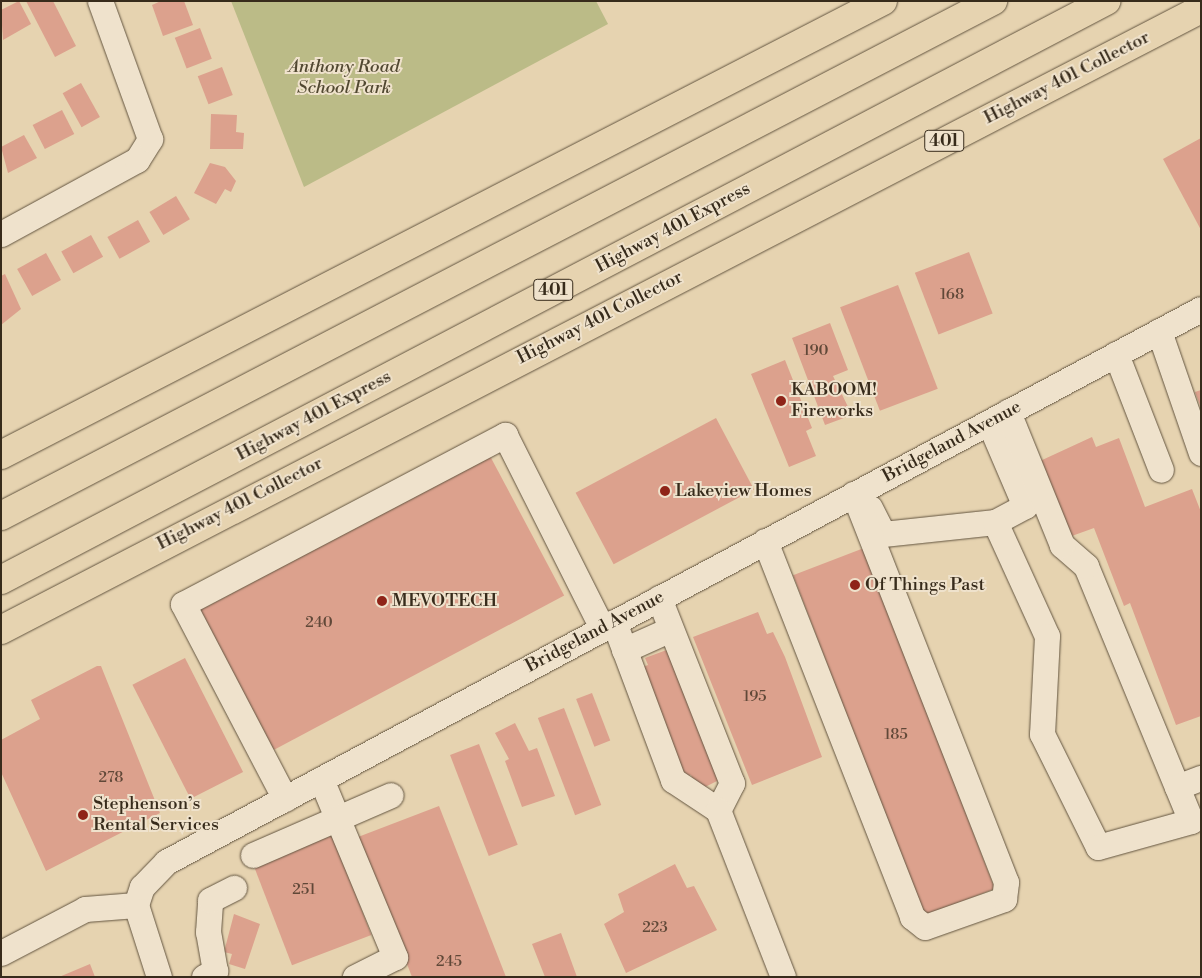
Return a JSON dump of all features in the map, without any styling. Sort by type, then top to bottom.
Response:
[{"type":"highway","points":[[1,455],[883,1]]},
{"type":"highway","points":[[1,516],[993,1]]},
{"type":"highway","name":"Highway 401 Express","points":[[1,580],[1106,1]]},
{"type":"highway","name":"Highway 401 Collector","points":[[1,630],[1201,10]]},
{"type":"street","points":[[1,234],[137,160],[150,139],[100,1]]},
{"type":"street","name":"Bridgeland Avenue","points":[[136,905],[142,887],[166,862],[1201,309]]},
{"type":"street","points":[[1159,332],[1201,454]]},
{"type":"street","points":[[1116,354],[1161,470]]},
{"type":"street","points":[[995,522],[1047,636],[1042,734],[1098,847],[1191,821],[1086,566],[1062,545],[998,417]]},
{"type":"street","points":[[858,492],[883,534],[995,522],[1025,506],[998,417]]},
{"type":"street","points":[[285,799],[183,604],[505,435],[608,625],[624,650],[673,780],[718,810],[783,977]]},
{"type":"street","points":[[765,541],[912,918],[925,927],[1004,898],[1006,882],[858,492]]},
{"type":"street","points":[[659,598],[732,783],[718,810]]},
{"type":"street","points":[[624,650],[671,629]]},
{"type":"street","points":[[1178,787],[1201,778]]},
{"type":"street","points":[[321,779],[398,967],[354,977]]},
{"type":"street","points":[[253,855],[391,795]]},
{"type":"street","points":[[204,977],[215,971],[208,932],[210,900],[234,888]]},
{"type":"street","points":[[1,953],[85,909],[136,905],[159,977]]},
{"type":"green space","name":"Anthony Road School Park","points":[[231,1],[596,1],[608,24],[304,187]]},
{"type":"building","points":[[19,1],[31,24],[3,40],[1,10]]},
{"type":"building","points":[[26,1],[53,1],[76,46],[55,57]]},
{"type":"building","points":[[161,1],[184,1],[193,25],[163,36],[152,5]]},
{"type":"building","points":[[200,28],[212,59],[187,68],[175,38]]},
{"type":"building","points":[[222,67],[233,95],[208,104],[198,76]]},
{"type":"building","points":[[81,83],[100,117],[82,127],[63,93]]},
{"type":"building","points":[[62,110],[74,134],[45,149],[33,125]]},
{"type":"building","points":[[211,114],[237,115],[236,132],[244,133],[243,149],[210,149]]},
{"type":"building","points":[[24,135],[37,158],[8,173],[1,147]]},
{"type":"building","points":[[1201,138],[1201,230],[1163,159]]},
{"type":"building","points":[[210,163],[225,167],[236,181],[231,192],[225,189],[216,204],[194,193]]},
{"type":"building","points":[[176,196],[190,219],[163,235],[149,212]]},
{"type":"building","points":[[138,220],[150,242],[120,259],[107,237]]},
{"type":"building","points":[[91,235],[103,257],[73,273],[61,251]]},
{"type":"building","points":[[969,252],[993,314],[939,334],[915,273]]},
{"type":"building","points":[[46,253],[61,280],[32,296],[17,269]]},
{"type":"building","points":[[5,274],[21,309],[1,325],[1,276]]},
{"type":"building","points":[[898,285],[938,389],[880,411],[840,307]]},
{"type":"building","points":[[830,323],[848,370],[833,376],[852,415],[825,425],[792,338]]},
{"type":"building","name":"KABOOM! Fireworks","points":[[785,360],[812,428],[806,431],[816,456],[789,467],[751,374]]},
{"type":"building","points":[[1201,390],[1201,408],[1195,392]]},
{"type":"building","name":"Lakeview Homes","points":[[716,418],[754,490],[614,564],[576,493]]},
{"type":"building","points":[[1092,437],[1096,447],[1119,438],[1145,507],[1192,489],[1201,512],[1201,716],[1176,725],[1130,603],[1124,606],[1094,528],[1069,537],[1040,461]]},
{"type":"building","name":"MEVOTECH","points":[[490,456],[564,596],[274,750],[200,610]]},
{"type":"building","points":[[864,548],[995,889],[924,916],[793,575]]},
{"type":"building","points":[[758,612],[767,634],[773,632],[785,657],[822,757],[752,785],[693,637]]},
{"type":"building","points":[[672,648],[723,778],[697,791],[691,775],[681,779],[637,669],[648,665],[645,658]]},
{"type":"building","points":[[185,658],[243,772],[191,799],[132,685]]},
{"type":"building","points":[[97,666],[101,666],[160,813],[46,871],[1,772],[1,740],[40,719],[31,700]]},
{"type":"building","points":[[592,693],[610,741],[594,747],[576,699]]},
{"type":"building","points":[[564,708],[601,805],[575,815],[538,718]]},
{"type":"building","points":[[515,723],[529,751],[537,748],[555,796],[522,807],[505,761],[509,759],[495,733]]},
{"type":"building","points":[[479,744],[518,845],[489,856],[450,755]]},
{"type":"building","points":[[439,806],[506,977],[412,977],[358,837]]},
{"type":"building","points":[[333,835],[371,935],[292,965],[254,865]]},
{"type":"building","points":[[675,864],[687,888],[694,886],[717,930],[626,973],[604,924],[624,912],[618,894]]},
{"type":"building","points":[[234,914],[260,924],[245,969],[229,964],[232,954],[224,952]]},
{"type":"building","points":[[561,933],[577,977],[545,977],[532,944]]},
{"type":"building","points":[[90,964],[95,977],[59,977]]},
{"type":"place","name":"KABOOM! Fireworks","points":[[781,401]]},
{"type":"place","name":"Lakeview Homes","points":[[665,491]]},
{"type":"place","name":"Of Things Past","points":[[855,585]]},
{"type":"place","name":"MEVOTECH","points":[[382,601]]},
{"type":"place","name":"Stephenson’s Rental Services","points":[[83,815]]}]
